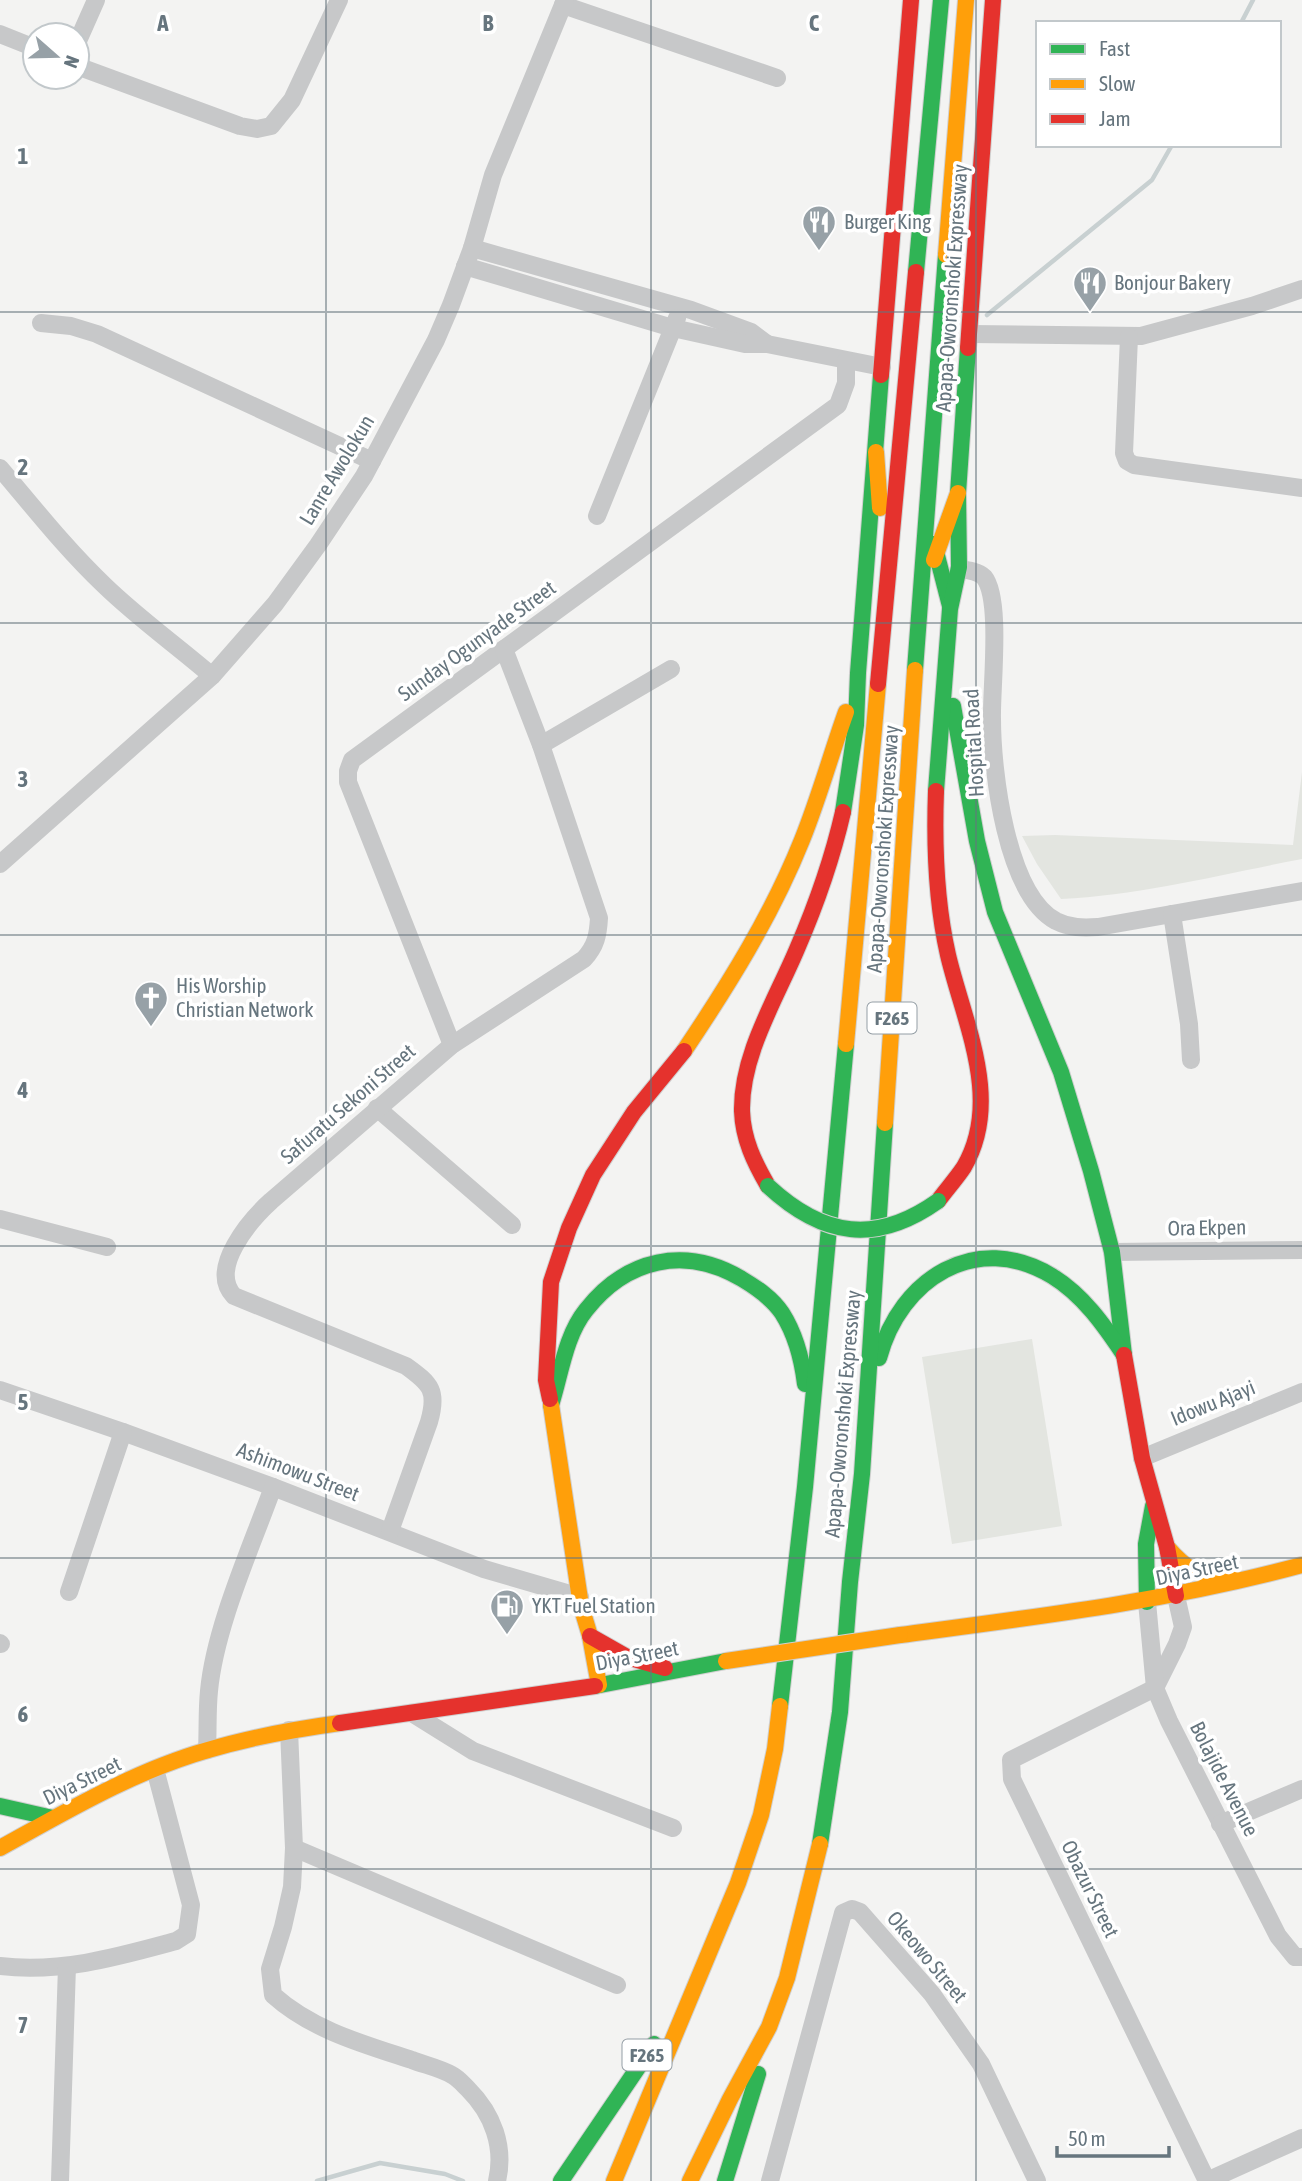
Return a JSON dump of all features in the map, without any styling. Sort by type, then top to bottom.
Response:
[{"type":"main road","points":[[911,0],[858,673],[859,719],[842,821],[803,938],[754,1048],[746,1074],[742,1118],[748,1153],[768,1186],[791,1208],[806,1216],[822,1223],[854,1230],[886,1228],[905,1223],[923,1214],[938,1201],[953,1185],[977,1140],[982,1113],[976,1053],[947,957],[941,917],[935,823],[947,661]]},
{"type":"main road","name":"Apapa-Oworonshoki Expressway","points":[[706,1956],[738,1883],[761,1815],[783,1694],[805,1487],[941,0]]},
{"type":"main road","name":"Apapa-Oworonshoki Expressway","points":[[769,2027],[787,1979],[820,1845],[840,1712],[862,1474],[927,496],[967,0]]},
{"type":"main road","name":"Apapa-Oworonshoki Expressway","points":[[947,661],[950,606],[959,569],[958,493],[993,0]]},
{"type":"main road","points":[[876,452],[887,600]]},
{"type":"main road","points":[[863,611],[901,452]]},
{"type":"main road","points":[[920,610],[958,493]]},
{"type":"main road","points":[[927,496],[936,555],[950,606]]},
{"type":"main road","points":[[947,661],[960,755],[977,841],[995,912],[1061,1072],[1112,1252],[1124,1355],[1142,1458],[1167,1546],[1176,1596]]},
{"type":"main road","points":[[599,1685],[581,1601],[546,1380],[551,1282],[569,1228],[593,1175],[634,1112],[683,1052],[731,981],[766,915],[802,840],[858,673]]},
{"type":"main road","points":[[862,1474],[881,1343],[894,1318],[912,1294],[933,1276],[961,1264],[985,1258],[1030,1266],[1072,1290],[1106,1328],[1124,1355]]},
{"type":"main road","points":[[551,1405],[573,1332],[585,1311],[600,1294],[617,1279],[639,1267],[660,1261],[703,1260],[726,1268],[765,1294],[782,1312],[794,1334],[804,1382],[805,1487]]},
{"type":"main road","points":[[1147,1602],[1146,1544],[1154,1502]]},
{"type":"main road","points":[[1167,1546],[1184,1566],[1204,1574],[1246,1581]]},
{"type":"main road","name":"Diya Street","points":[[0,1848],[13,1833],[53,1818],[155,1769],[207,1750],[289,1730],[580,1688],[726,1661],[900,1635],[1147,1602],[1246,1581],[1302,1564]]},
{"type":"main road","points":[[580,1688],[581,1601]]},
{"type":"main road","points":[[590,1636],[627,1657],[673,1670]]},
{"type":"main road","points":[[0,1806],[53,1818]]},
{"type":"main road","points":[[614,2181],[706,1956]]},
{"type":"main road","name":"F265","points":[[562,2181],[639,2069],[706,1956]]},
{"type":"main road","points":[[725,2181],[754,2096],[769,2027]]},
{"type":"main road","name":"F265","points":[[690,2181],[769,2027]]},
{"type":"street","points":[[87,21],[96,0]]},
{"type":"street","points":[[91,71],[240,126],[257,129],[271,126],[292,100],[339,0]]},
{"type":"street","points":[[564,3],[777,78]]},
{"type":"street","name":"Lanre Awolokun","points":[[0,864],[212,676],[275,604],[318,545],[372,461],[436,340],[472,248],[493,175],[564,3]]},
{"type":"street","points":[[0,34],[21,42]]},
{"type":"street","points":[[472,248],[681,307],[751,332],[767,344]]},
{"type":"street","points":[[465,266],[673,328],[745,344],[767,344],[882,367]]},
{"type":"street","points":[[970,334],[1141,336],[1239,310],[1302,289]]},
{"type":"street","points":[[597,516],[681,307]]},
{"type":"street","points":[[41,323],[71,326],[97,334],[372,461]]},
{"type":"street","points":[[1129,337],[1124,453],[1127,461],[1134,466],[1302,488]]},
{"type":"street","name":"Sunday Ogunyade Street","points":[[452,1045],[348,782],[352,760],[838,405],[846,383],[846,361]]},
{"type":"street","points":[[3,476],[104,585],[212,676]]},
{"type":"street","name":"Hospital Road","points":[[959,569],[973,571],[983,577],[991,594],[994,631],[994,771],[1011,852],[1028,889],[1042,909],[1054,920],[1078,928],[1098,927],[1302,891]]},
{"type":"street","name":"Safuratu Sekoni Street","points":[[390,1531],[434,1406],[433,1390],[423,1378],[406,1366],[234,1296],[224,1274],[241,1236],[254,1216],[452,1045],[584,959],[593,949],[599,918],[541,745],[504,649]]},
{"type":"street","points":[[541,745],[671,669]]},
{"type":"street","points":[[1172,914],[1189,1024],[1191,1060]]},
{"type":"street","points":[[377,1108],[512,1225]]},
{"type":"street","points":[[0,1219],[107,1247]]},
{"type":"street","name":"Ora Ekpen","points":[[1112,1252],[1302,1250]]},
{"type":"street","name":"Ashimowu Street","points":[[0,1390],[273,1487],[484,1569],[581,1601]]},
{"type":"street","name":"Idowu Ajayi","points":[[1142,1458],[1302,1392]]},
{"type":"street","points":[[69,1592],[123,1432]]},
{"type":"street","points":[[207,1750],[209,1689],[218,1646],[228,1609],[273,1487]]},
{"type":"street","points":[[1155,1688],[1183,1627],[1176,1596]]},
{"type":"street","name":"Bolajide Avenue","points":[[1147,1602],[1155,1688],[1169,1721],[1278,1936],[1295,1957],[1302,1957]]},
{"type":"street","name":"Obazur Street","points":[[1155,1688],[1012,1760],[1012,1779],[1207,2181]]},
{"type":"street","points":[[412,1713],[473,1751],[673,1828]]},
{"type":"street","points":[[289,1730],[294,1849],[292,1887],[270,1969],[273,1995],[305,2020],[349,2039],[454,2075],[475,2096],[490,2117],[501,2161],[497,2180]]},
{"type":"street","points":[[0,1966],[67,1966],[102,1962],[176,1941],[187,1934],[191,1905],[155,1769]]},
{"type":"street","points":[[1220,1825],[1302,1789]]},
{"type":"street","points":[[294,1849],[617,1985]]},
{"type":"street","name":"Okeowo Street","points":[[770,2181],[843,1913],[852,1909],[860,1912],[932,1994],[981,2064],[1037,2181]]},
{"type":"street","points":[[60,2181],[67,1966]]},
{"type":"street","points":[[1207,2181],[1302,2138]]},
{"type":"shaded area","points":[[1302,772],[1302,859],[1152,889],[1061,899],[1022,836],[1293,845]]},
{"type":"shaded area","points":[[1032,1339],[1062,1526],[952,1544],[922,1357]]},
{"type":"waterway","points":[[1242,21],[1253,0]]},
{"type":"waterway","points":[[987,315],[1152,180],[1171,147]]},
{"type":"waterway","points":[[317,2181],[380,2163],[445,2174],[463,2181]]},
{"type":"traffic: fast","points":[[916,272],[941,0]]},
{"type":"traffic: fast","points":[[915,670],[946,255]]},
{"type":"traffic: fast","points":[[936,791],[950,609],[959,567],[958,493],[968,348]]},
{"type":"traffic: fast","points":[[843,812],[856,725],[881,375]]},
{"type":"traffic: fast","points":[[934,544],[950,606]]},
{"type":"traffic: fast","points":[[953,706],[977,841],[995,912],[1061,1072],[1091,1171],[1112,1252],[1124,1355]]},
{"type":"traffic: fast","points":[[780,1706],[805,1487],[846,1044]]},
{"type":"traffic: fast","points":[[820,1844],[840,1712],[862,1474],[885,1123]]},
{"type":"traffic: fast","points":[[768,1186],[809,1216],[830,1225],[850,1229],[871,1229],[893,1224],[938,1201]]},
{"type":"traffic: fast","points":[[879,1358],[889,1330],[904,1305],[923,1285],[945,1270],[969,1261],[996,1258],[1024,1263],[1052,1276],[1074,1292],[1092,1311],[1124,1355]]},
{"type":"traffic: fast","points":[[551,1405],[568,1343],[586,1310],[619,1279],[638,1269],[678,1260],[721,1268],[753,1286],[774,1303],[787,1321],[795,1339],[805,1384]]},
{"type":"traffic: fast","points":[[1147,1602],[1146,1544],[1153,1506]]},
{"type":"traffic: fast","points":[[595,1686],[726,1661]]},
{"type":"traffic: fast","points":[[0,1806],[53,1818]]},
{"type":"traffic: fast","points":[[561,2181],[654,2044]]},
{"type":"traffic: fast","points":[[725,2181],[758,2074]]},
{"type":"traffic: slow","points":[[946,255],[966,0]]},
{"type":"traffic: slow","points":[[876,452],[880,508]]},
{"type":"traffic: slow","points":[[934,560],[958,493]]},
{"type":"traffic: slow","points":[[885,1123],[915,670]]},
{"type":"traffic: slow","points":[[846,1044],[878,684]]},
{"type":"traffic: slow","points":[[684,1051],[733,975],[790,868],[846,712]]},
{"type":"traffic: slow","points":[[551,1405],[581,1606],[590,1636],[599,1685]]},
{"type":"traffic: slow","points":[[1167,1547],[1197,1572],[1235,1580]]},
{"type":"traffic: slow","points":[[900,1635],[1152,1598],[1302,1565]]},
{"type":"traffic: slow","points":[[726,1661],[900,1635]]},
{"type":"traffic: slow","points":[[614,2181],[738,1883],[761,1815],[775,1749],[780,1706]]},
{"type":"traffic: slow","points":[[0,1848],[127,1780],[181,1759],[258,1737],[340,1723]]},
{"type":"traffic: slow","points":[[690,2181],[769,2027],[787,1978],[820,1844]]},
{"type":"traffic: jam","points":[[881,375],[911,0]]},
{"type":"traffic: jam","points":[[968,348],[993,0]]},
{"type":"traffic: jam","points":[[878,684],[916,272]]},
{"type":"traffic: jam","points":[[936,791],[936,853],[941,915],[948,955],[977,1061],[980,1088],[980,1115],[975,1141],[964,1167],[938,1201]]},
{"type":"traffic: jam","points":[[768,1186],[754,1159],[745,1131],[742,1111],[747,1069],[761,1028],[817,899],[843,812]]},
{"type":"traffic: jam","points":[[550,1399],[546,1380],[551,1282],[569,1228],[593,1175],[634,1112],[684,1051]]},
{"type":"traffic: jam","points":[[1124,1355],[1142,1458],[1167,1547],[1176,1596]]},
{"type":"traffic: jam","points":[[590,1636],[627,1657],[665,1668]]},
{"type":"traffic: jam","points":[[340,1723],[595,1686]]},
{"type":"place","name":"Burger King","points":[[819,252]]},
{"type":"place","name":"Bonjour Bakery","points":[[1090,313]]},
{"type":"place","name":"His Worship Christian Network","points":[[151,1028]]},
{"type":"place","name":"YKT Fuel Station","points":[[507,1636]]}]
